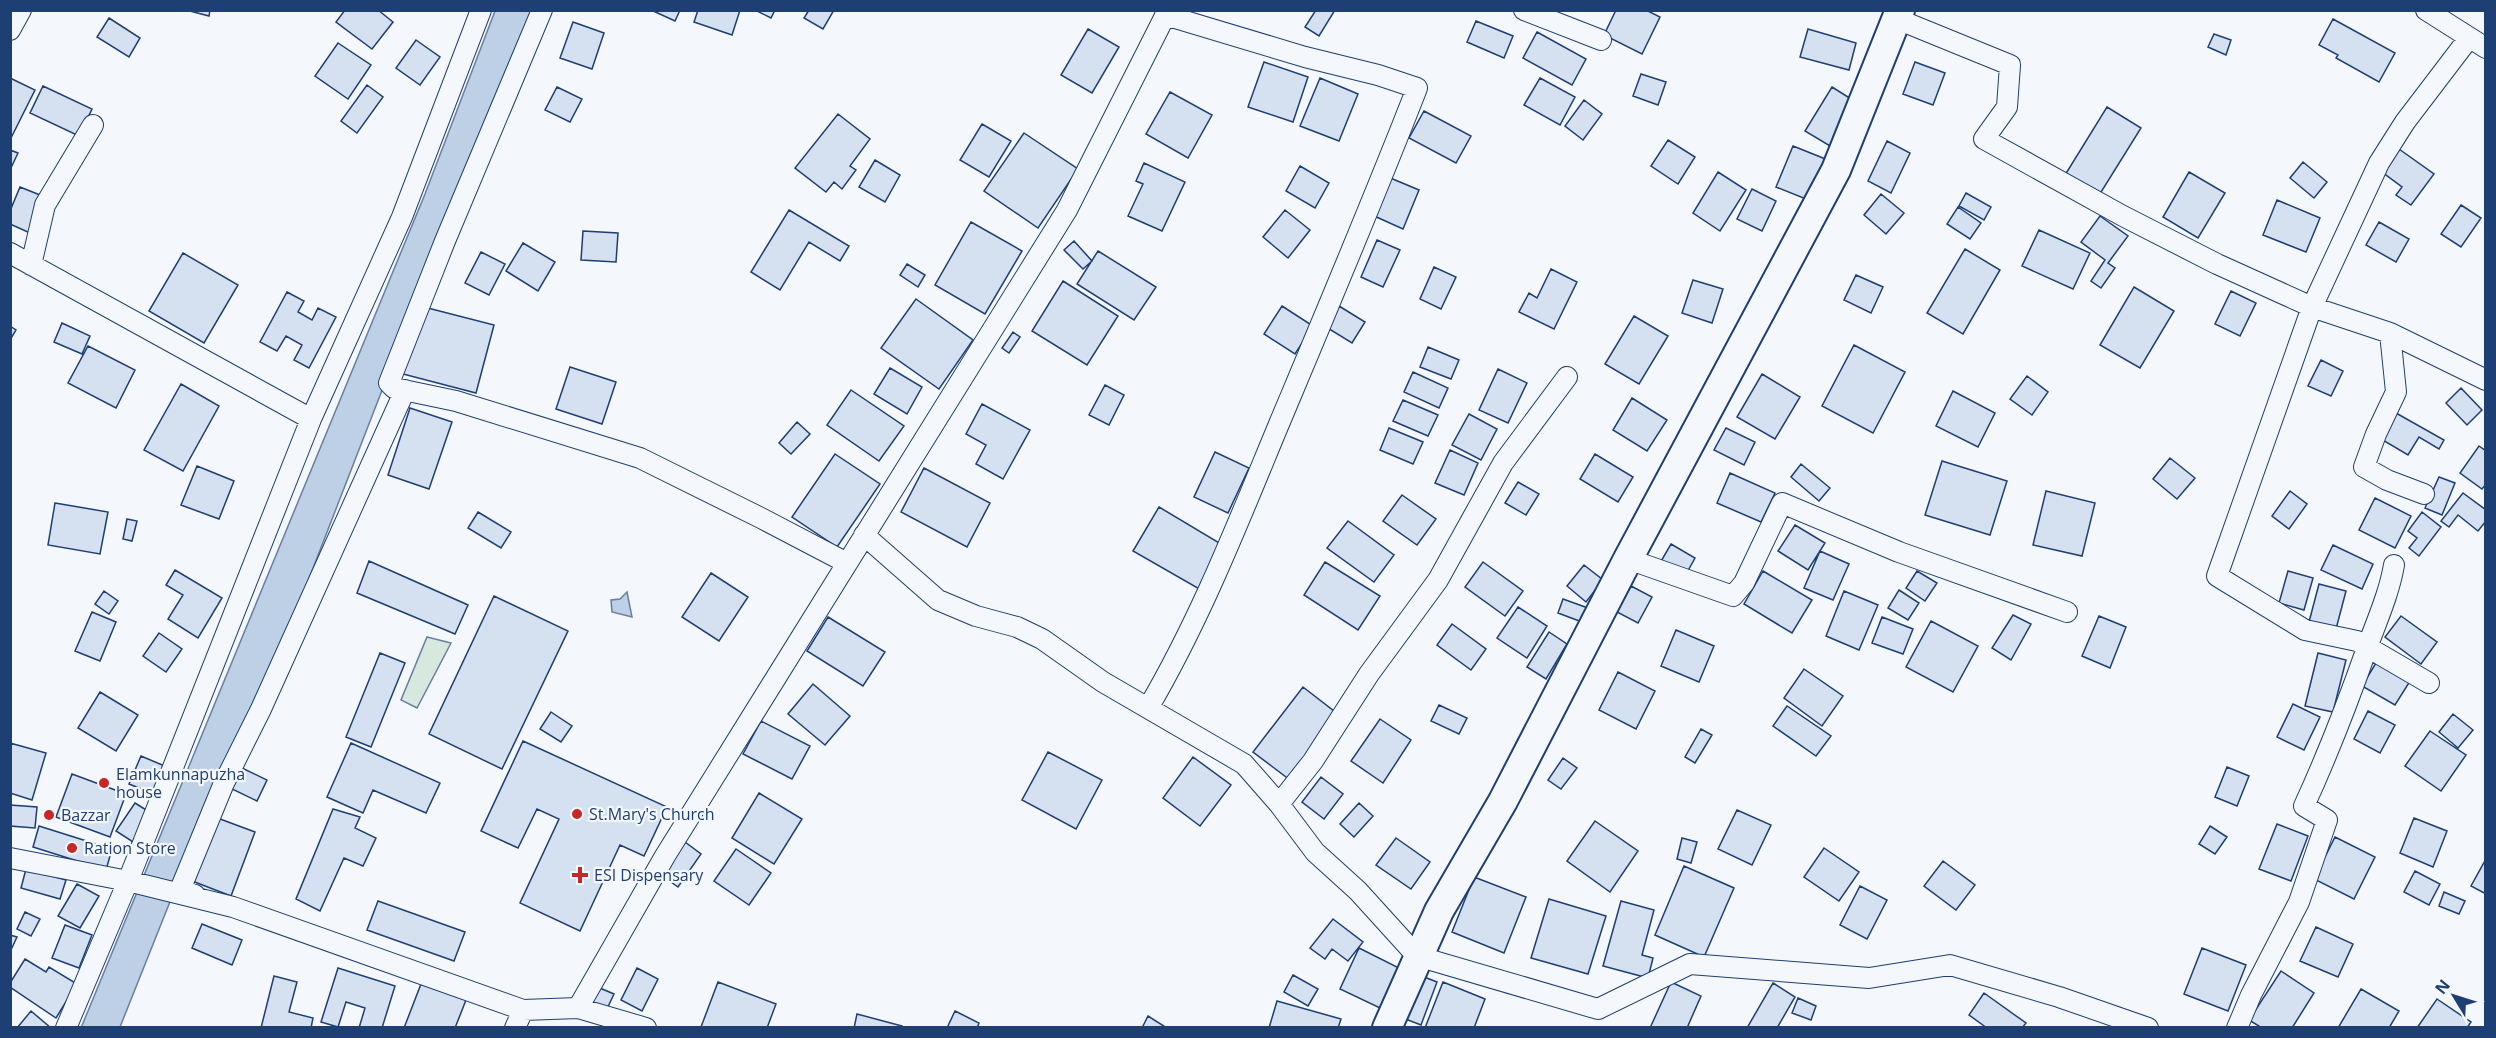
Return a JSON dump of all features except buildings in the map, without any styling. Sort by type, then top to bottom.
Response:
[{"type":"street","points":[[10,30],[21,10]]},
{"type":"street","points":[[66,1028],[128,881],[311,419],[402,217],[482,10]]},
{"type":"street","points":[[542,10],[445,241],[389,382],[394,388],[456,401],[640,458],[847,563]]},
{"type":"street","points":[[1524,10],[1601,40]]},
{"type":"street","points":[[2426,10],[2486,48]]},
{"type":"street","points":[[578,1008],[665,856],[1067,210],[1167,13],[1417,88],[1213,582],[1170,671],[1148,708]]},
{"type":"street","points":[[1386,1028],[1438,911],[1503,801],[1628,559],[1836,170],[1899,15],[2010,65],[2007,107],[1984,139],[2123,216],[2217,264],[2312,307],[2390,333],[2486,380]]},
{"type":"street","points":[[2429,683],[2356,641],[2305,630],[2217,576],[2312,307],[2379,163],[2405,122],[2469,38]]},
{"type":"street","points":[[31,265],[45,205],[93,125]]},
{"type":"street","points":[[10,253],[311,419]]},
{"type":"street","points":[[2390,333],[2396,392],[2376,434],[2364,467],[2387,480],[2424,494]]},
{"type":"street","points":[[1280,804],[1313,761],[1369,674],[1438,580],[1503,463],[1567,377]]},
{"type":"street","points":[[405,390],[261,709],[224,783],[180,890],[232,907],[519,1019],[578,1008],[646,1028]]},
{"type":"street","points":[[1628,559],[1733,596],[1744,583],[1782,503],[1899,552],[2067,612]]},
{"type":"street","points":[[864,535],[938,600],[976,616],[1017,627],[1042,639],[1103,682],[1244,764],[1280,804],[1315,852],[1358,891],[1417,956],[1598,1009],[1690,964],[1869,978],[1950,965],[2059,997],[2148,1028]]},
{"type":"street","points":[[2237,1028],[2251,995],[2299,902],[2327,820],[2304,806],[2334,740],[2389,590],[2394,565]]},
{"type":"street","points":[[10,858],[128,881],[232,907]]},
{"type":"shaded area","points":[[427,637],[451,643],[417,708],[401,700]]},
{"type":"water","points":[[495,11],[535,11],[457,197],[303,594],[205,814],[120,1027],[81,1028],[425,194]]},
{"type":"water","points":[[627,592],[632,617],[612,612],[611,600],[620,599]]},
{"type":"place","name":"Elamkunnapuzha house","points":[[104,783]]},
{"type":"place","name":"St.Mary's Church","points":[[577,814]]},
{"type":"place","name":"Bazzar","points":[[49,815]]},
{"type":"place","name":"Ration Store","points":[[72,848]]},
{"type":"place","name":"ESI Dispensary","points":[[580,875]]}]
